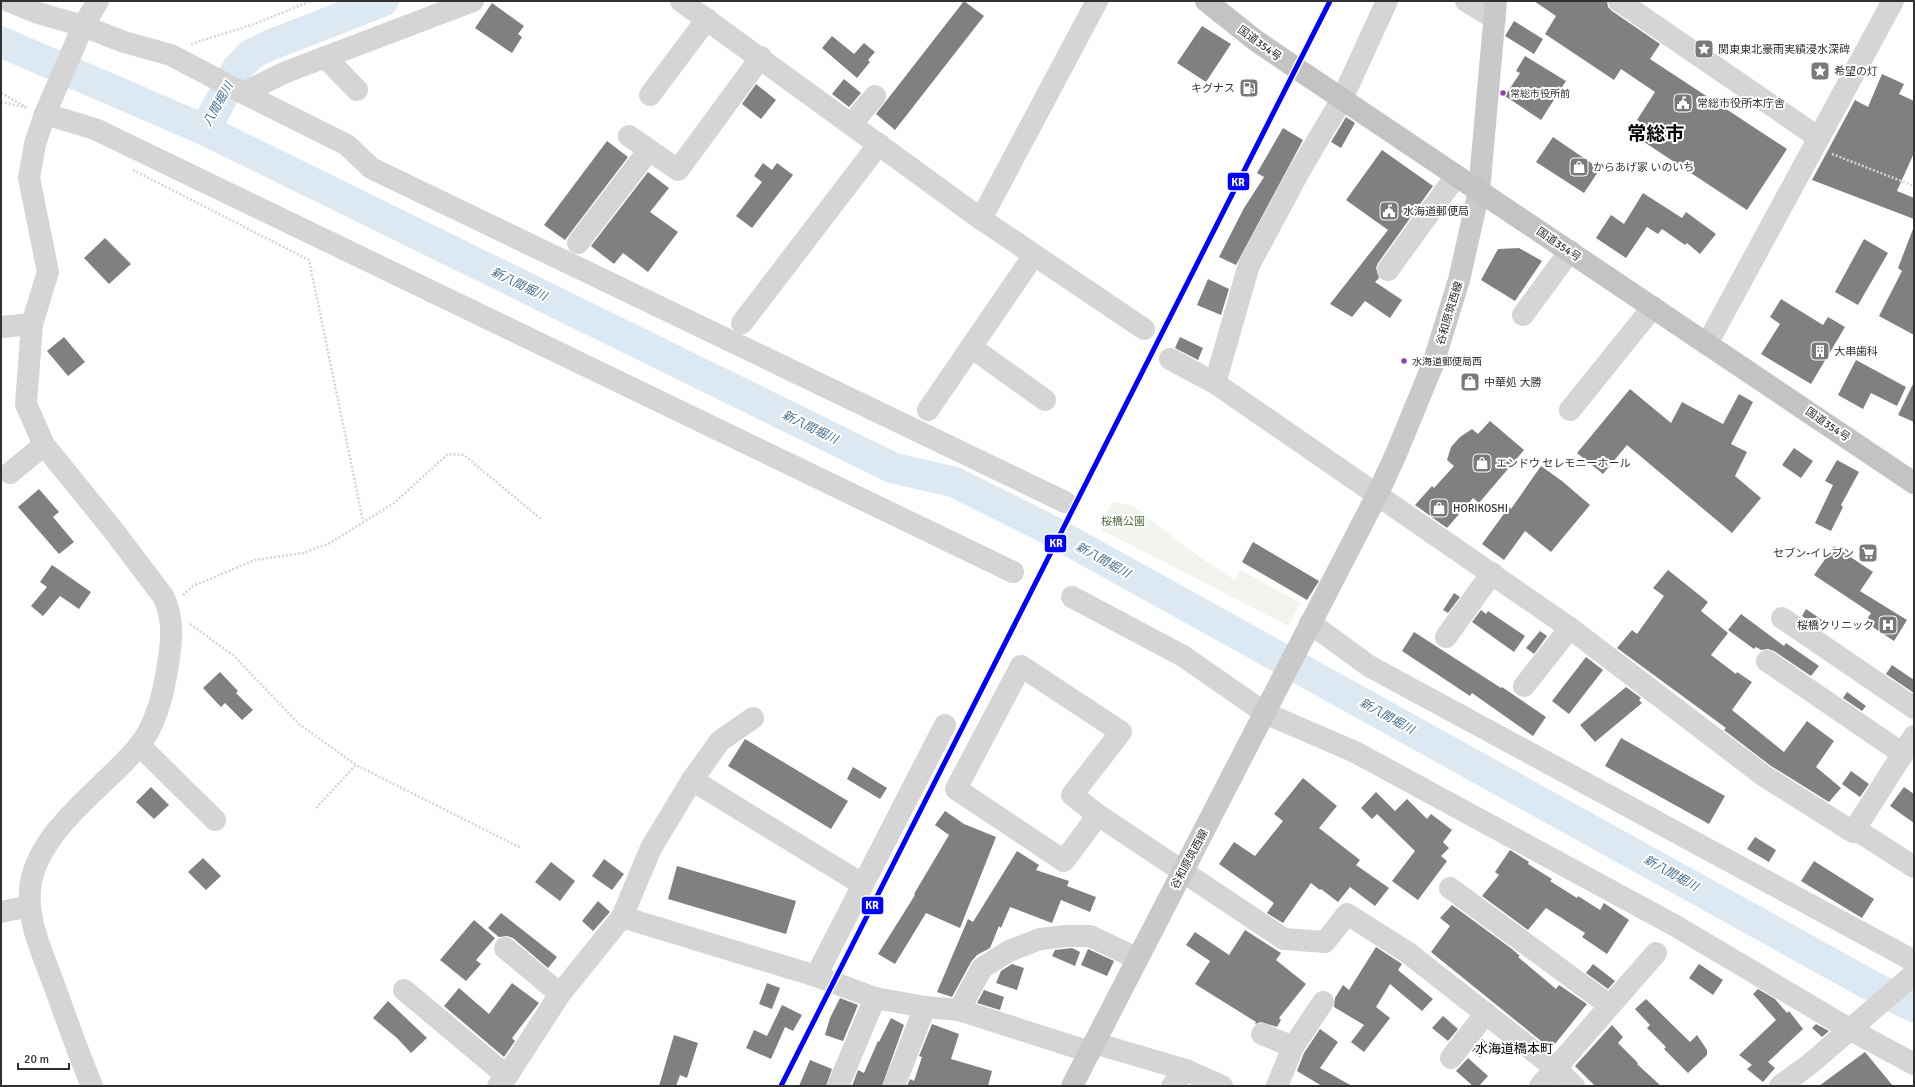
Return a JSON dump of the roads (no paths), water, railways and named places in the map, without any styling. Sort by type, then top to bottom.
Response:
[{"type":"highway","name":"国道354号","points":[[1206,1],[1255,40],[1914,483]]},
{"type":"main road","name":"谷和原筑西線","points":[[1072,1086],[1136,958],[1267,709],[1377,495],[1396,454],[1433,364],[1459,280],[1479,191],[1496,10]]},
{"type":"street","points":[[9,1],[81,30],[171,55],[243,93],[348,145],[371,168],[1065,502]]},
{"type":"street","points":[[92,1086],[80,1059],[34,929],[30,906],[31,882],[36,865],[52,836],[139,745],[157,714],[164,688],[172,642],[169,608],[163,596],[113,530],[44,445],[26,404],[32,324],[48,272],[29,178],[41,110],[81,30],[98,1]]},
{"type":"street","points":[[243,93],[286,72],[473,1]]},
{"type":"street","points":[[681,1],[852,123],[981,219],[1144,329]]},
{"type":"street","points":[[981,219],[1098,1]]},
{"type":"street","points":[[1215,382],[1249,265],[1300,170],[1342,99],[1387,1]]},
{"type":"street","points":[[1466,1],[1496,10]]},
{"type":"street","points":[[1619,1],[1817,142]]},
{"type":"street","points":[[1707,344],[1893,1]]},
{"type":"street","points":[[650,95],[707,19]]},
{"type":"street","points":[[325,57],[357,90]]},
{"type":"street","points":[[629,136],[678,170],[761,57]]},
{"type":"street","points":[[852,123],[875,96]]},
{"type":"street","points":[[41,110],[95,129],[1013,572]]},
{"type":"street","points":[[742,323],[879,144]]},
{"type":"street","points":[[578,243],[649,150]]},
{"type":"street","points":[[1388,270],[1456,176]]},
{"type":"street","points":[[1523,315],[1570,251]]},
{"type":"street","points":[[928,410],[1034,255]]},
{"type":"street","points":[[1570,410],[1654,307]]},
{"type":"street","points":[[1,326],[32,324]]},
{"type":"street","points":[[971,347],[1045,400]]},
{"type":"street","points":[[1170,359],[1215,382],[1492,573],[1570,628],[1764,776],[1853,832],[1908,745],[1767,661]]},
{"type":"street","points":[[10,473],[44,445]]},
{"type":"street","points":[[1446,637],[1492,573]]},
{"type":"street","points":[[1072,597],[1183,656],[1267,709],[1362,756],[1674,925],[1914,1064]]},
{"type":"street","points":[[1782,618],[1914,708]]},
{"type":"street","points":[[1308,628],[1369,666],[1914,961]]},
{"type":"street","points":[[1524,686],[1570,628]]},
{"type":"street","points":[[1098,815],[1064,861],[956,789],[1021,666],[1121,732],[1072,795],[1098,815],[1284,939],[1325,942],[1347,914],[1407,952],[1555,1068],[1574,1086]]},
{"type":"street","points":[[404,990],[502,1081],[560,994],[622,918],[651,848],[692,780],[720,741],[753,718]]},
{"type":"street","points":[[816,976],[945,725]]},
{"type":"street","points":[[139,745],[215,820]]},
{"type":"street","points":[[692,780],[862,884]]},
{"type":"street","points":[[1854,829],[1914,867]]},
{"type":"street","points":[[1450,888],[1609,1005]]},
{"type":"street","points":[[1,912],[30,906]]},
{"type":"street","points":[[622,918],[816,976],[875,998],[924,1007],[959,1010],[1092,1047],[1179,1078],[1222,1086]]},
{"type":"street","points":[[959,1010],[982,968],[1009,951],[1040,939],[1066,936],[1090,936],[1136,958]]},
{"type":"street","points":[[505,948],[560,994]]},
{"type":"street","points":[[1540,1086],[1609,1005],[1656,953]]},
{"type":"street","points":[[1780,1086],[1810,1064],[1914,974]]},
{"type":"street","points":[[838,1086],[875,998]]},
{"type":"street","points":[[1277,1086],[1293,1047],[1323,1002]]},
{"type":"street","points":[[894,1086],[924,1007]]},
{"type":"street","points":[[1451,1058],[1486,1013]]},
{"type":"street","points":[[1262,1034],[1293,1047]]},
{"type":"waterway","name":"八間堀川","points":[[205,130],[237,69],[250,55],[268,46],[383,1]]},
{"type":"waterway","name":"新八間堀川","points":[[1,42],[205,130],[893,468],[954,482],[1046,528],[1870,985],[1914,1007]]},
{"type":"place","name":"関東東北豪雨実績浸水深碑","points":[[1704,49]]},
{"type":"place","name":"希望の灯","points":[[1820,71]]},
{"type":"place","name":"キグナス","points":[[1249,88]]},
{"type":"place","name":"常総市役所前","points":[[1503,93]]},
{"type":"place","name":"常総市役所本庁舎","points":[[1683,103]]},
{"type":"place","name":"からあげ家 いのいち","points":[[1579,167]]},
{"type":"place","name":"水海道郵便局","points":[[1389,211]]},
{"type":"place","name":"大串歯科","points":[[1820,351]]},
{"type":"place","name":"水海道郵便局西","points":[[1404,361]]},
{"type":"place","name":"中華処 大勝","points":[[1470,382]]},
{"type":"place","name":"エンドウ セレモニーホール","points":[[1482,463]]},
{"type":"place","name":"HORIKOSHI","points":[[1439,508]]},
{"type":"place","name":"セブン-イレブン","points":[[1868,553]]},
{"type":"place","name":"桜橋クリニック","points":[[1888,625]]},
{"type":"district","name":"常総市","points":[[1656,133]]},
{"type":"district","name":"水海道橋本町","points":[[1514,1048]]},
{"type":"park label","name":"桜橋公園","points":[[1123,521]]}]
